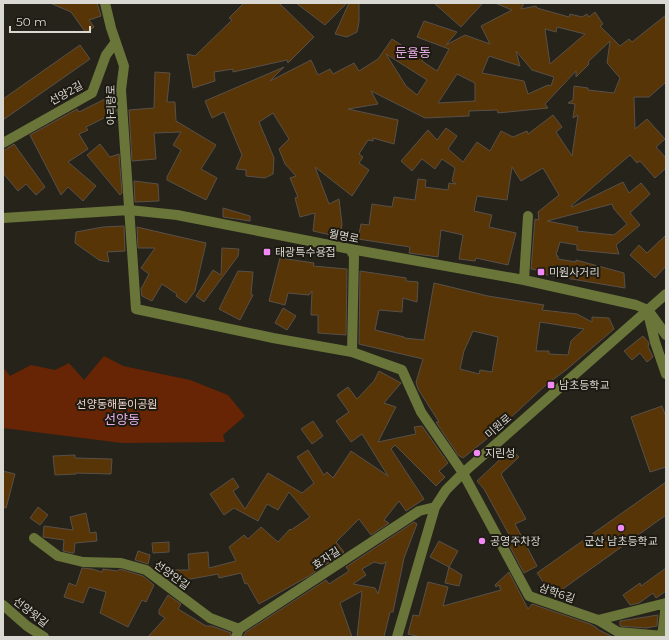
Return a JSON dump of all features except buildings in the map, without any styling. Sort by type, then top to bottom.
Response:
[{"type":"street","name":"아리랑로","points":[[105,3],[115,43],[124,66],[120,90],[136,308],[273,338],[352,352]]},
{"type":"street","name":"선양2길","points":[[3,143],[92,92],[106,55],[115,43]]},
{"type":"street","name":"월명로","points":[[3,218],[129,210],[177,215],[350,249],[524,280],[636,305],[648,310]]},
{"type":"street","points":[[524,280],[528,216]]},
{"type":"street","points":[[350,249],[354,256],[352,352]]},
{"type":"street","name":"미원로","points":[[398,637],[435,507],[446,490],[463,473],[666,294]]},
{"type":"street","points":[[648,310],[666,335]]},
{"type":"street","points":[[648,310],[655,342],[666,374]]},
{"type":"street","name":"삼학6길","points":[[352,352],[402,370],[421,412],[463,473],[529,596],[598,620],[618,632],[662,637]]},
{"type":"street","name":"효자길","points":[[237,633],[419,511],[435,507]]},
{"type":"street","name":"선양안길","points":[[34,538],[58,556],[83,562],[121,563],[146,570],[210,618],[237,633]]},
{"type":"street","points":[[598,620],[666,603],[662,637]]},
{"type":"street","name":"선양윗길","points":[[3,606],[27,626],[44,637]]},
{"type":"green space","name":"선양동해돋이공원","points":[[104,356],[123,366],[190,380],[228,395],[245,416],[223,435],[225,442],[122,443],[3,428],[3,367],[10,376],[31,365],[55,370],[69,363],[84,380]]},
{"type":"place","name":"태광특수용접","points":[[267,252]]},
{"type":"place","name":"미원사거리","points":[[541,272]]},
{"type":"place","name":"남초등학교","points":[[551,385]]},
{"type":"place","name":"지린성","points":[[477,453]]},
{"type":"place","name":"군산 남초등학교","points":[[621,528]]},
{"type":"place","name":"공영주차장","points":[[482,541]]},
{"type":"district","name":"둔율동","points":[[413,52]]},
{"type":"district","name":"선양동","points":[[122,419]]}]
